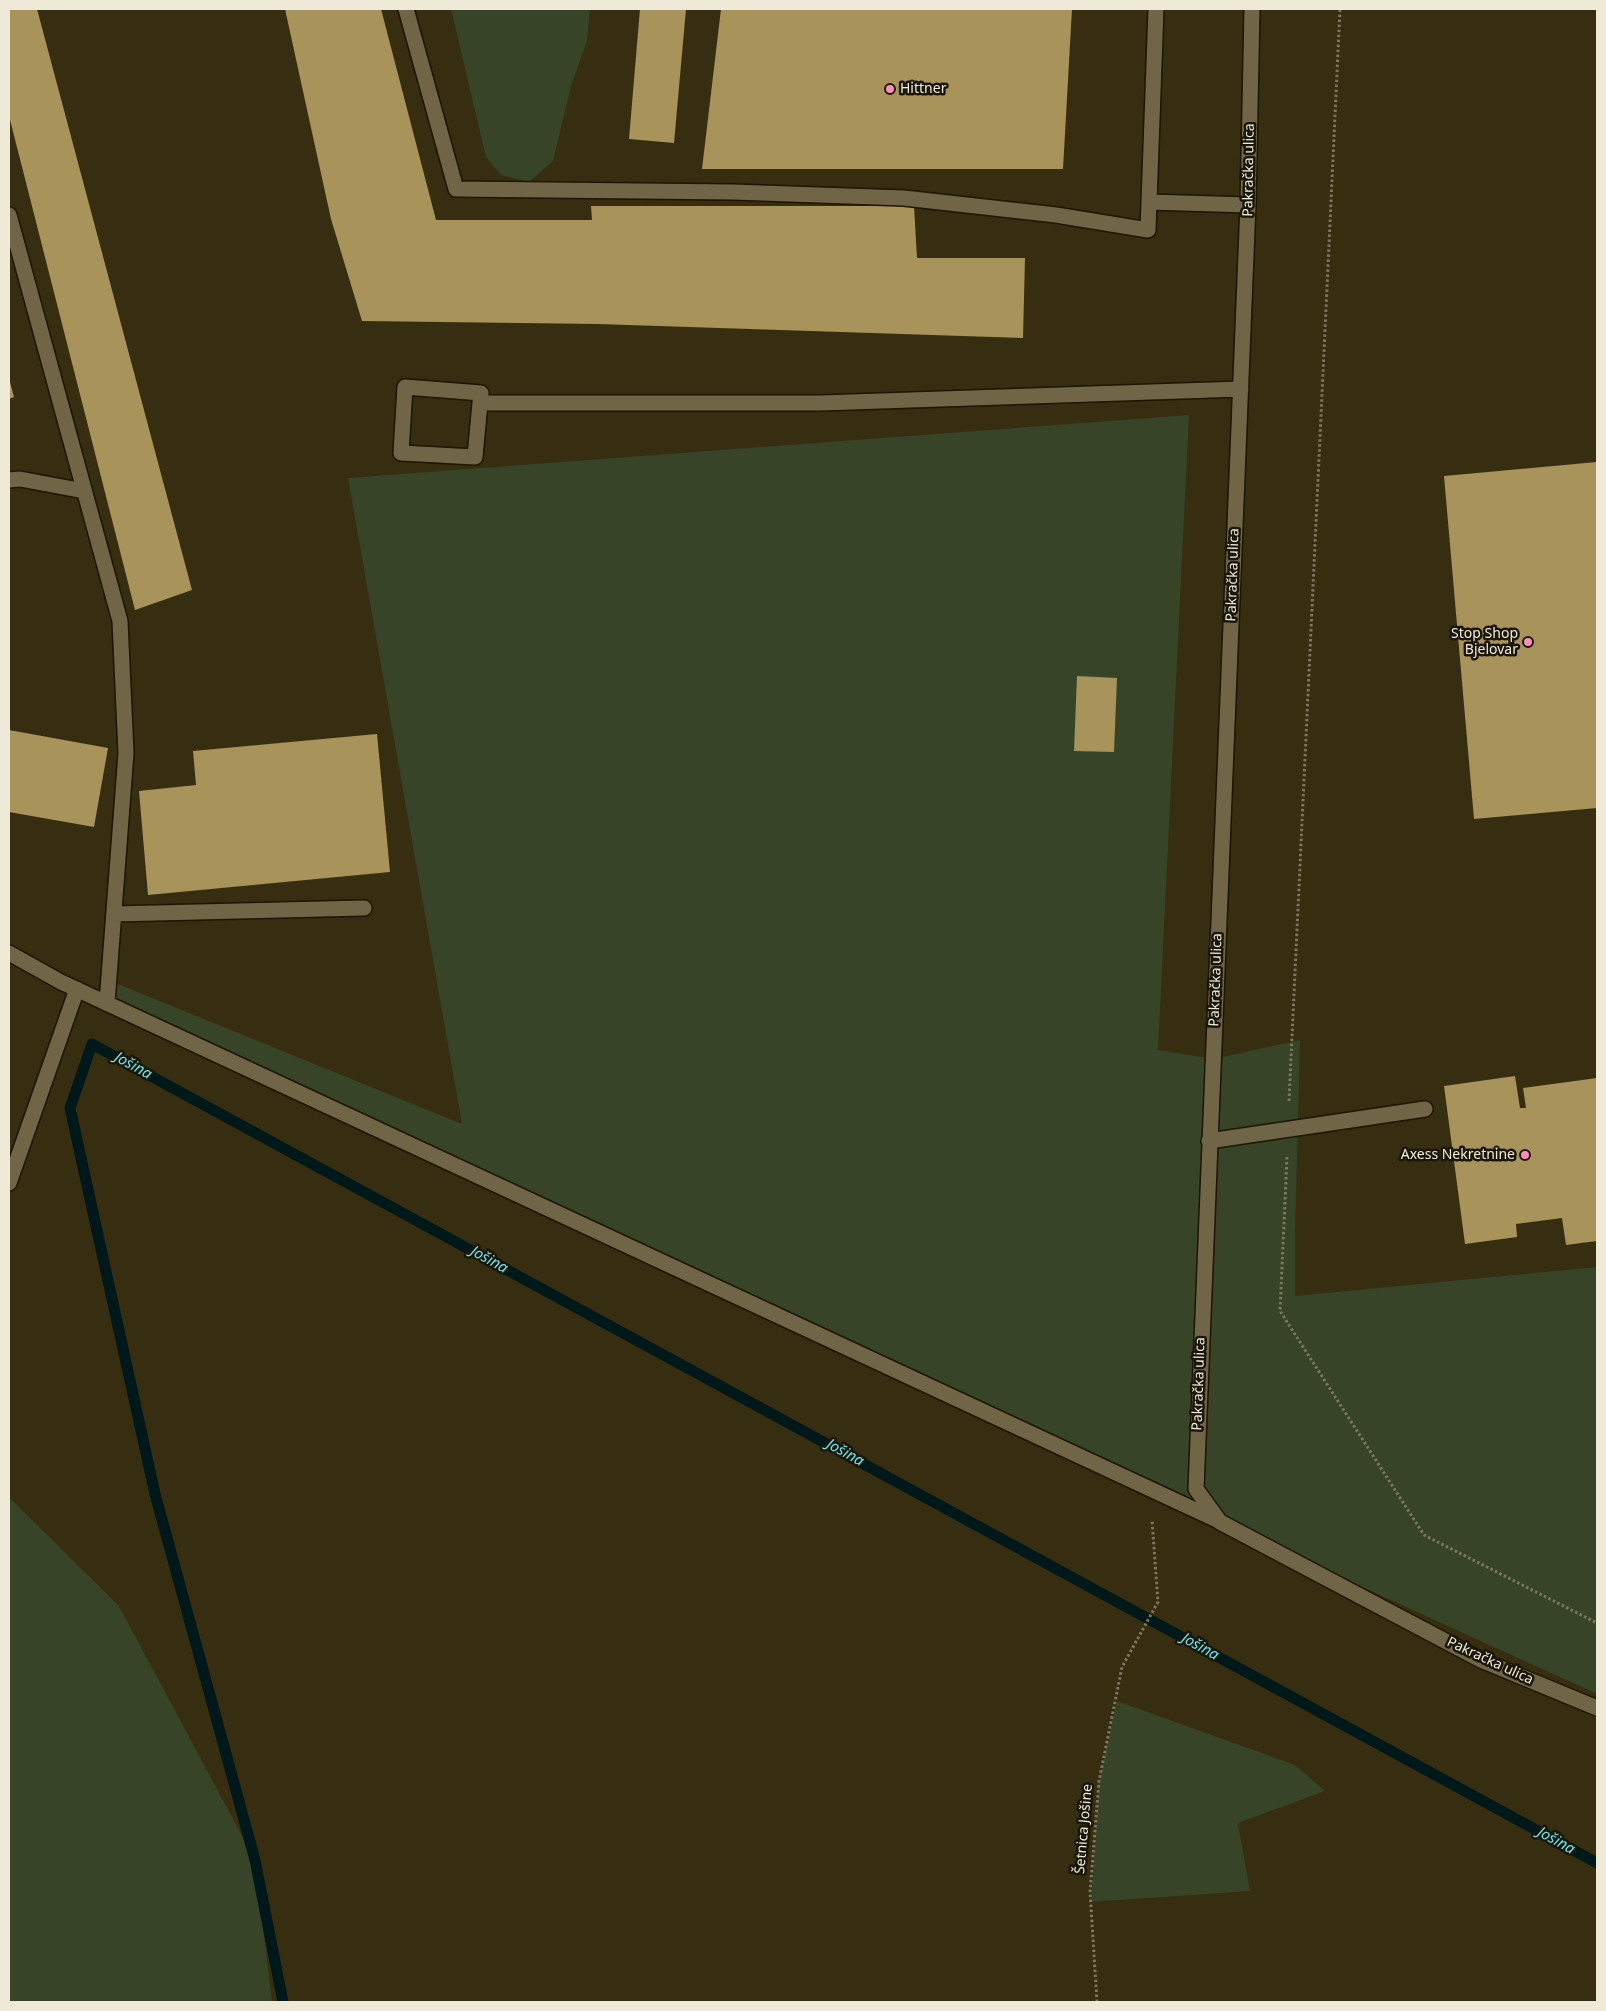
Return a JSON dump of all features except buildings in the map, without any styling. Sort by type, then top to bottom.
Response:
[{"type":"street","points":[[406,9],[456,189],[733,192],[904,198],[1056,216],[1148,230],[1156,9]]},
{"type":"street","name":"Pakračka ulica","points":[[1252,9],[1248,205],[1196,1489],[1220,1522],[1481,1660],[1597,1708]]},
{"type":"street","points":[[1149,202],[1248,205]]},
{"type":"street","points":[[9,215],[120,621],[126,753],[107,1003]]},
{"type":"street","points":[[406,387],[480,393],[480,403],[475,457],[402,453],[406,387]]},
{"type":"street","points":[[480,403],[821,403],[1241,389]]},
{"type":"street","points":[[9,480],[20,479],[84,491]]},
{"type":"street","points":[[114,914],[364,908]]},
{"type":"street","points":[[9,953],[76,989],[1220,1522]]},
{"type":"street","points":[[9,1183],[76,989]]},
{"type":"street","points":[[1209,1141],[1425,1109]]},
{"type":"path","points":[[1289,1106],[1340,9]]},
{"type":"path","points":[[1287,1153],[1280,1311],[1424,1535],[1597,1623]]},
{"type":"path","name":"Šetnica Jošine","points":[[1097,2002],[1090,1892],[1099,1781],[1125,1661],[1158,1602],[1155,1542],[1148,1489]]},
{"type":"green space","points":[[451,9],[590,9],[587,41],[571,86],[553,161],[529,182],[501,175],[486,157]]},
{"type":"green space","points":[[1189,415],[1158,1050],[1213,1059],[1300,1040],[1295,1296],[1597,1267],[1597,1694],[1220,1522],[107,1003],[108,980],[462,1124],[348,478]]},
{"type":"green space","points":[[9,1497],[119,1606],[255,1860],[272,2002],[9,2002]]},
{"type":"green space","points":[[1117,1701],[1295,1765],[1325,1791],[1238,1823],[1250,1891],[1091,1902],[1099,1781]]},
{"type":"waterway","name":"Jošina","points":[[283,2002],[255,1860],[155,1494],[70,1108],[92,1044],[1597,1863]]},
{"type":"place","name":"Hittner","points":[[890,89]]},
{"type":"place","name":"Stop Shop Bjelovar","points":[[1528,642]]},
{"type":"place","name":"Axess Nekretnine","points":[[1525,1155]]}]
